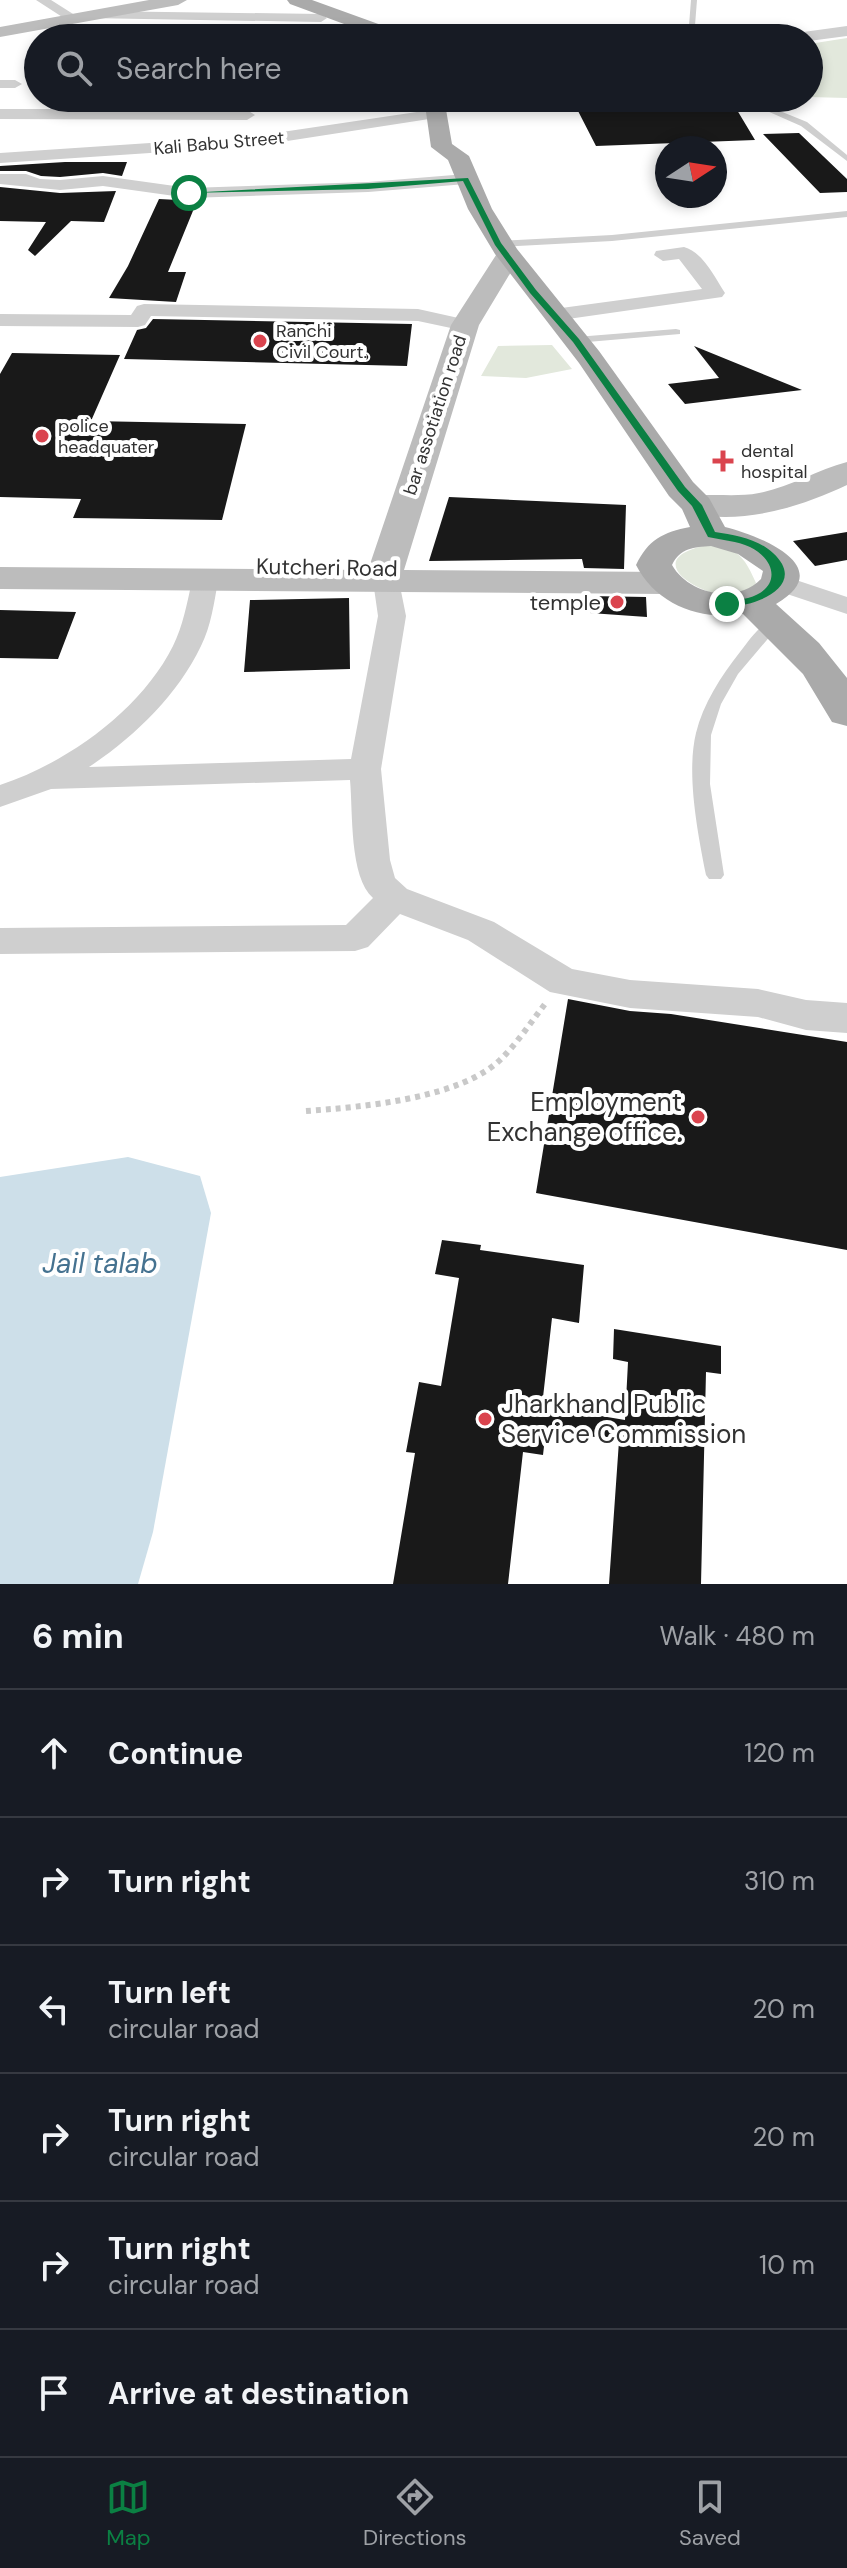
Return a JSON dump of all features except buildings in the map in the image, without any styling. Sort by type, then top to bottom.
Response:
[{"type":"main road","points":[[59,24],[178,0]]},
{"type":"main road","points":[[266,0],[344,24]]},
{"type":"main road","points":[[281,0],[349,24]]},
{"type":"main road","points":[[296,0],[351,24]]},
{"type":"main road","points":[[313,0],[380,24]]},
{"type":"main road","points":[[0,32],[24,29]]},
{"type":"main road","points":[[438,112],[442,147],[463,157],[502,250],[576,340],[681,489],[714,526],[771,556],[779,569],[768,602]]},
{"type":"main road","name":"bar assotiation road","points":[[386,574],[465,325],[502,250]]},
{"type":"main road","points":[[659,574],[658,552],[671,542],[758,514],[791,495],[847,472]]},
{"type":"main road","points":[[714,526],[733,507],[791,495]]},
{"type":"main road","name":"Kutcheri Road","points":[[0,564],[386,574]]},
{"type":"main road","points":[[0,578],[205,581],[386,574],[659,574],[680,594],[703,601],[727,604],[768,602]]},
{"type":"main road","points":[[768,602],[837,689],[847,713]]},
{"type":"street","points":[[42,0],[81,21],[209,15],[321,18]]},
{"type":"street","points":[[207,24],[209,15]]},
{"type":"street","points":[[823,34],[847,31]]},
{"type":"street","points":[[86,130],[106,112]]},
{"type":"street","points":[[247,112],[255,141]]},
{"type":"street","name":"Kali Babu Street","points":[[0,158],[86,130],[255,141],[390,112]]},
{"type":"street","points":[[0,114],[86,130],[175,115],[247,115]]},
{"type":"street","points":[[0,179],[26,179],[37,184],[60,185],[103,181],[189,193],[368,187],[463,157]]},
{"type":"street","points":[[554,315],[715,293],[684,253],[663,255]]},
{"type":"street","points":[[0,320],[138,321],[144,310],[418,315],[465,325]]},
{"type":"street","points":[[386,574],[392,616],[365,769],[373,860],[379,884],[395,898],[481,931],[563,982],[630,994],[758,1003],[806,1015],[847,1018]]},
{"type":"street","points":[[0,796],[46,779],[118,729],[169,676],[186,647],[205,581]]},
{"type":"street","points":[[768,602],[847,606]]},
{"type":"street","points":[[46,779],[365,769]]},
{"type":"street","points":[[0,941],[355,938],[395,898]]},
{"type":"lane","points":[[692,24],[694,0]]},
{"type":"lane","points":[[775,112],[804,124],[847,159]]},
{"type":"lane","points":[[502,250],[847,214]]},
{"type":"lane","points":[[576,340],[676,332]]},
{"type":"lane","points":[[715,875],[709,848],[703,737],[713,705],[752,644],[768,602]]},
{"type":"path","points":[[306,1111],[374,1106],[453,1087],[501,1060],[563,982]]},
{"type":"shaded area","points":[[847,38],[847,98],[823,97],[823,42]]},
{"type":"shaded area","points":[[552,345],[572,369],[526,378],[481,376],[498,346]]},
{"type":"shaded area","points":[[714,544],[736,552],[749,568],[756,583],[745,598],[728,597],[694,585],[682,577],[676,567],[678,558],[690,550]]},
{"type":"water","name":"Jail talab","points":[[128,1157],[200,1176],[211,1213],[153,1532],[138,1584],[0,1584],[0,1177]]},
{"type":"place","name":"Ranchi Civil Court.","points":[[260,341]]},
{"type":"place","name":"police headquater","points":[[42,436]]},
{"type":"place","name":"dental hospital","points":[[723,461]]},
{"type":"place","name":"temple","points":[[617,602]]},
{"type":"place","name":"Employment Exchange office.","points":[[698,1117]]},
{"type":"place","name":"Jharkhand Public Service Commission","points":[[485,1419]]},
{"type":"route","points":[[189,193],[415,185],[466,179],[498,244],[533,291],[576,340],[681,489],[697,505],[711,535],[755,545],[771,556],[779,569],[778,582],[768,593],[750,601],[727,604]]}]
